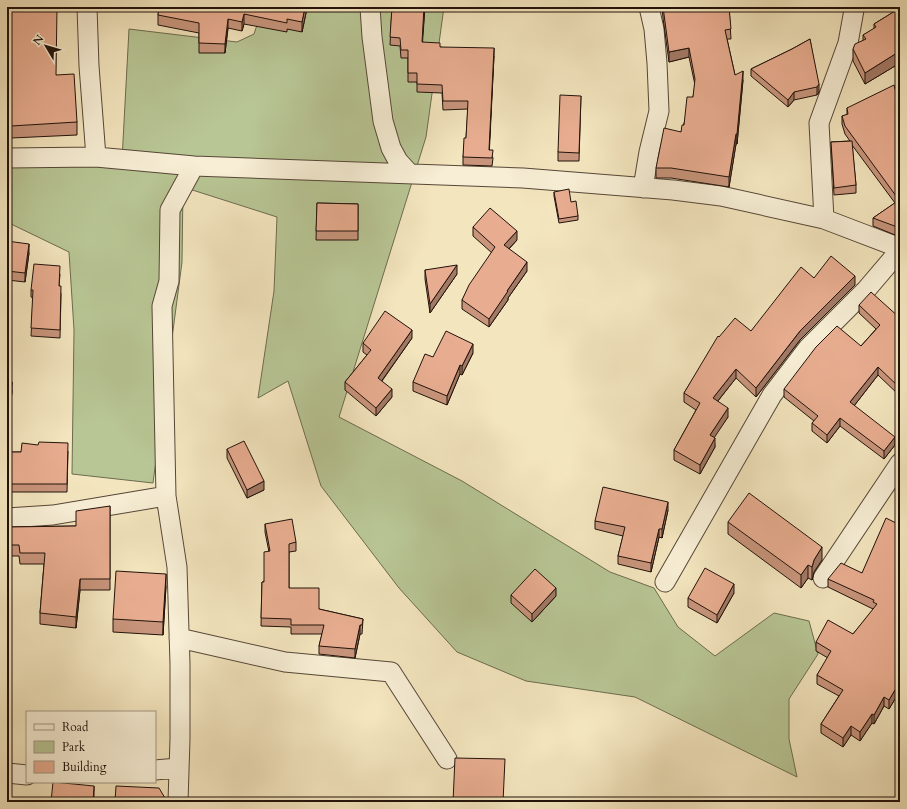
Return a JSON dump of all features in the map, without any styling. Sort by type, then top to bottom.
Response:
[{"type":"street","points":[[87,7],[96,157]]},
{"type":"street","points":[[370,7],[372,37],[383,121],[391,148],[398,161],[409,173]]},
{"type":"street","points":[[643,188],[649,152],[659,111],[654,29],[648,7]]},
{"type":"street","points":[[824,219],[819,123],[848,43],[854,10],[852,7]]},
{"type":"street","points":[[7,158],[96,157],[194,166],[522,178],[673,190],[721,196],[824,219],[900,249],[866,290],[808,348],[772,395],[665,582]]},
{"type":"street","points":[[178,802],[180,739],[177,567],[166,496],[162,306],[169,281],[170,210],[194,166]]},
{"type":"street","points":[[823,578],[900,462]]},
{"type":"street","points":[[7,518],[53,515],[166,496]]},
{"type":"street","points":[[179,638],[285,662],[392,672],[447,758]]},
{"type":"street","points":[[156,770],[178,768]]},
{"type":"street","points":[[7,773],[26,774]]},
{"type":"green space","points":[[263,7],[444,7],[426,137],[339,417],[462,481],[610,572],[654,588],[678,627],[715,656],[774,613],[809,621],[818,654],[789,699],[789,739],[797,777],[635,697],[526,681],[457,652],[399,588],[321,486],[288,381],[258,398],[274,291],[277,217],[183,187],[182,262],[153,483],[72,474],[74,330],[69,252],[11,224],[7,227],[7,158],[122,160],[129,29],[237,42],[254,34]]},
{"type":"building","points":[[7,7],[57,7],[56,75],[74,74],[77,122],[11,126],[7,61]]},
{"type":"building","points":[[159,7],[305,7],[302,22],[287,19],[287,23],[244,14],[242,22],[228,19],[225,44],[199,43],[199,23],[158,15]]},
{"type":"building","points":[[392,7],[424,7],[422,42],[440,43],[440,47],[494,48],[489,150],[493,150],[492,158],[463,157],[464,138],[466,138],[468,101],[443,101],[442,85],[417,84],[417,73],[408,73],[408,50],[401,50],[400,38],[390,37]]},
{"type":"building","points":[[663,7],[729,7],[731,29],[725,30],[735,75],[743,71],[737,134],[729,177],[671,168],[656,168],[664,128],[681,132],[682,125],[684,125],[687,97],[693,97],[695,79],[689,48],[669,52]]},
{"type":"building","points":[[900,8],[900,51],[865,73],[853,49],[855,44],[866,39],[863,35],[876,27],[874,24]]},
{"type":"building","points":[[810,39],[819,84],[817,87],[794,92],[788,100],[751,69],[792,49]]},
{"type":"building","points":[[894,85],[900,108],[900,228],[873,218],[899,200],[845,126],[842,116],[848,114],[847,108]]},
{"type":"building","points":[[560,95],[581,96],[579,153],[558,152]]},
{"type":"building","points":[[852,141],[856,185],[834,188],[831,142]]},
{"type":"building","points":[[569,189],[571,202],[576,201],[578,216],[559,219],[554,192]]},
{"type":"building","points":[[317,203],[358,204],[358,231],[316,231]]},
{"type":"building","points":[[490,208],[517,231],[504,245],[527,262],[489,319],[462,300],[469,285],[495,247],[473,227]]},
{"type":"building","points":[[7,241],[29,244],[25,273],[7,271]]},
{"type":"building","points":[[831,256],[855,276],[800,331],[756,388],[736,369],[713,398],[728,408],[710,435],[715,438],[700,465],[674,450],[700,403],[684,393],[718,336],[719,337],[735,318],[751,331],[801,267],[814,278]]},
{"type":"building","points":[[34,264],[60,266],[60,330],[31,328],[33,290],[31,290]]},
{"type":"building","points":[[457,265],[430,304],[425,270]]},
{"type":"building","points":[[871,292],[900,318],[900,388],[878,367],[850,402],[895,437],[884,451],[840,418],[827,435],[812,423],[818,416],[784,389],[816,347],[837,326],[861,346],[880,325],[859,305]]},
{"type":"building","points":[[385,311],[412,330],[378,378],[392,389],[376,408],[345,382],[371,350],[363,343]]},
{"type":"building","points":[[446,331],[473,344],[462,366],[460,365],[447,396],[413,382],[425,354],[433,357]]},
{"type":"building","points":[[7,382],[12,382],[10,404],[7,404]]},
{"type":"building","points":[[244,441],[264,481],[247,490],[227,449]]},
{"type":"building","points":[[39,442],[68,443],[67,484],[7,484],[7,452],[21,452],[22,443],[38,445]]},
{"type":"building","points":[[603,487],[668,502],[662,529],[659,529],[651,563],[618,556],[625,527],[595,521]]},
{"type":"building","points":[[749,493],[822,547],[814,560],[812,567],[808,565],[801,575],[728,522]]},
{"type":"building","points":[[110,506],[110,579],[80,579],[76,617],[40,613],[45,553],[20,553],[19,545],[7,545],[7,527],[76,526],[76,511]]},
{"type":"building","points":[[886,518],[900,525],[900,686],[898,685],[889,700],[884,697],[874,715],[872,714],[860,732],[851,726],[843,738],[821,724],[843,690],[817,675],[831,651],[816,642],[828,620],[853,634],[877,604],[873,602],[874,600],[828,579],[841,563],[862,573]]},
{"type":"building","points":[[292,519],[296,542],[289,544],[289,588],[319,588],[319,609],[363,619],[362,625],[360,625],[355,649],[319,646],[324,625],[291,625],[291,619],[261,618],[262,582],[264,582],[264,552],[270,551],[265,524]]},
{"type":"building","points":[[705,568],[734,584],[717,615],[688,598]]},
{"type":"building","points":[[535,569],[556,588],[532,614],[511,595]]},
{"type":"building","points":[[116,571],[166,574],[163,622],[113,619]]},
{"type":"building","points":[[455,758],[505,759],[503,802],[453,802]]},
{"type":"building","points":[[53,783],[94,786],[93,802],[51,802]]},
{"type":"building","points":[[116,786],[159,788],[165,798],[165,802],[115,801]]}]
